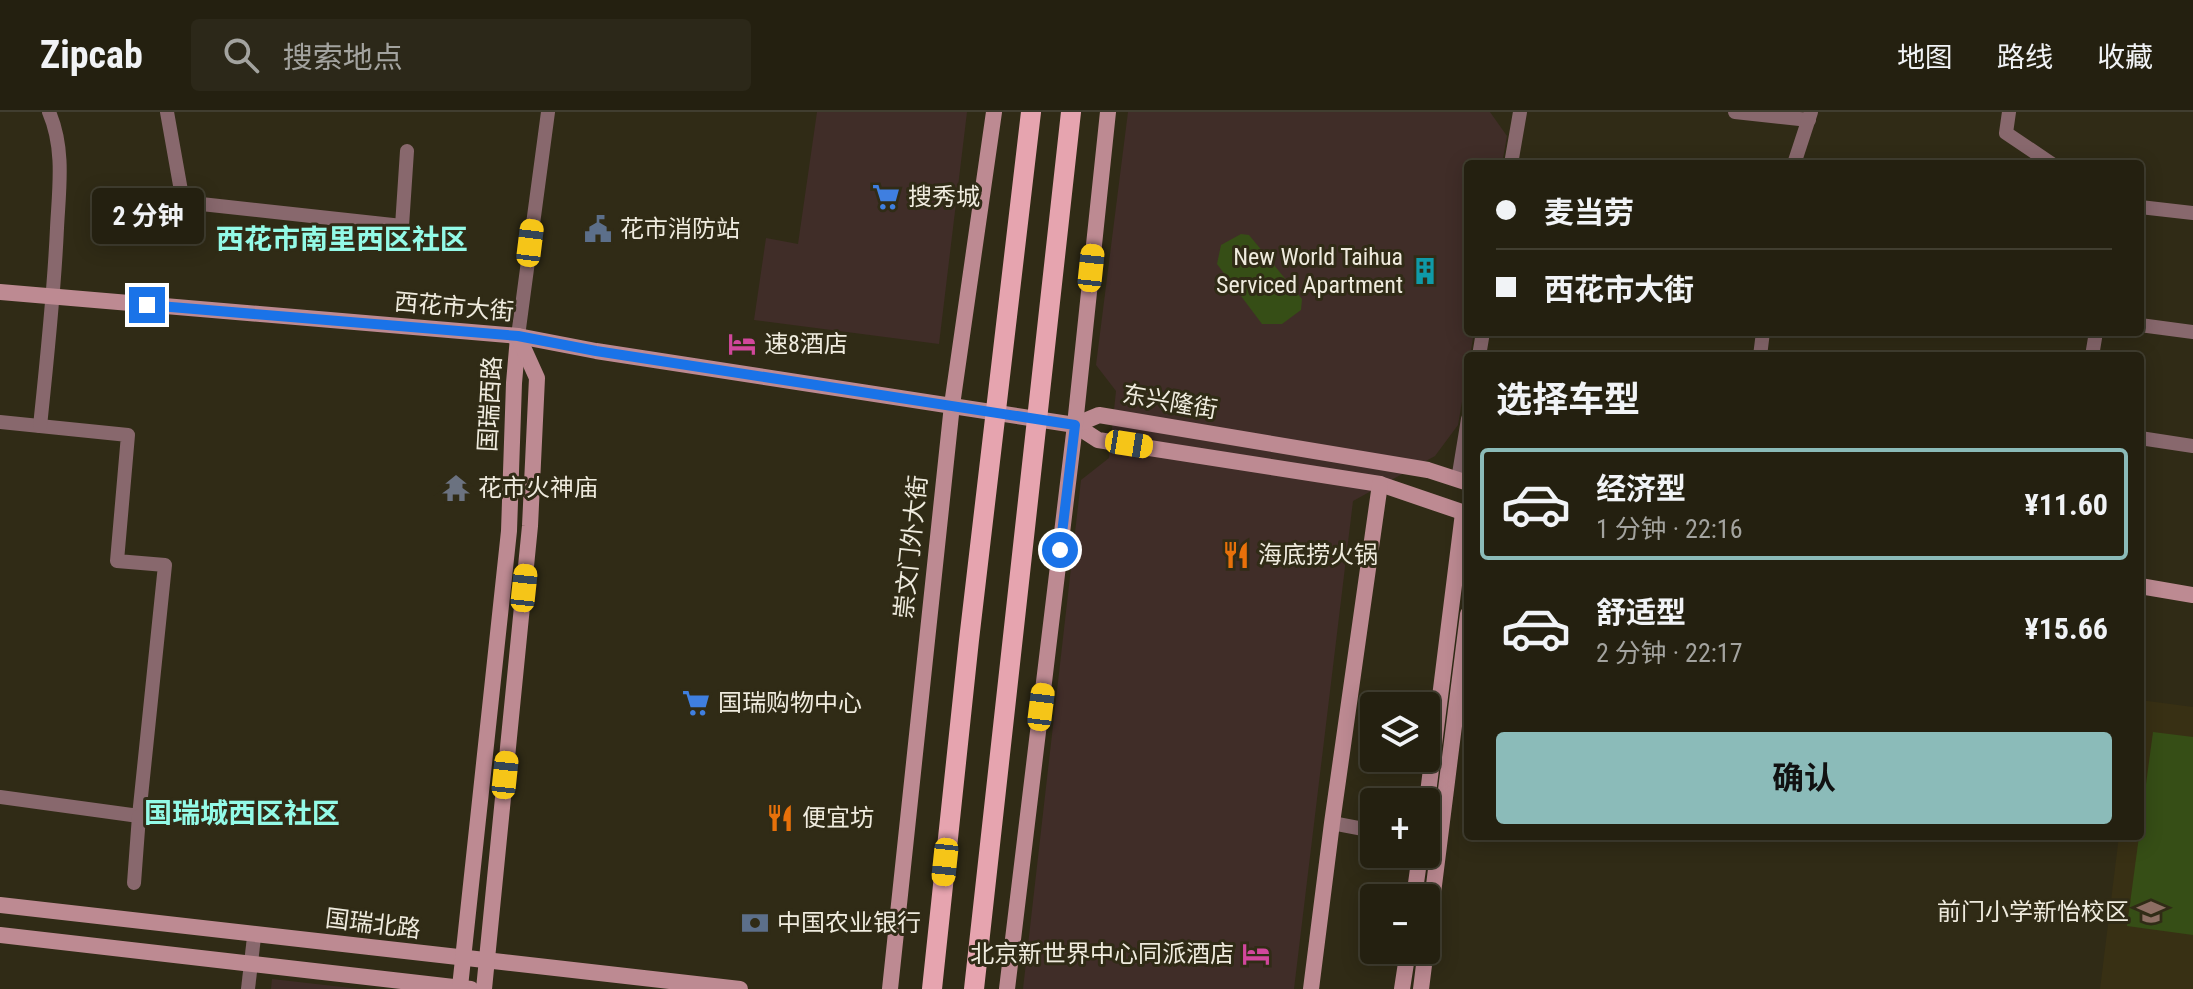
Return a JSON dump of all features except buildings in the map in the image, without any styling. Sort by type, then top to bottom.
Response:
[{"type":"main road","points":[[932,989],[1031,112]]},
{"type":"main road","points":[[974,989],[1071,112]]},
{"type":"street","points":[[40,426],[54,298],[60,161],[49,112]]},
{"type":"street","points":[[167,112],[183,202],[402,226],[407,151]]},
{"type":"street","points":[[518,336],[548,112]]},
{"type":"street","name":"崇文门外大街","points":[[890,989],[952,405],[994,112]]},
{"type":"street","points":[[1007,989],[1075,425],[1108,112]]},
{"type":"street","points":[[1512,160],[1520,112]]},
{"type":"street","points":[[1735,112],[1810,116],[1795,160]]},
{"type":"street","points":[[2009,112],[2006,133],[2046,160]]},
{"type":"street","points":[[2144,207],[2193,213]]},
{"type":"street","name":"西花市大街","points":[[0,292],[518,336],[596,351],[1075,425]]},
{"type":"street","points":[[2144,326],[2193,332]]},
{"type":"street","name":"国瑞西路","points":[[468,988],[463,958],[509,531],[518,336]]},
{"type":"street","name":"国瑞西路","points":[[484,989],[530,526],[537,378],[518,336]]},
{"type":"street","name":"东兴隆街","points":[[1075,425],[1099,415],[1428,470],[1463,482]]},
{"type":"street","points":[[0,422],[128,435],[117,561],[165,565],[134,883]]},
{"type":"street","name":"东兴隆街","points":[[1075,425],[1098,440],[1380,484],[1464,514]]},
{"type":"street","points":[[2144,439],[2193,446]]},
{"type":"street","points":[[1311,989],[1380,484]]},
{"type":"street","points":[[1429,788],[1464,522]]},
{"type":"street","points":[[2144,587],[2193,595]]},
{"type":"street","points":[[1440,796],[1464,640]]},
{"type":"street","points":[[0,797],[139,816]]},
{"type":"street","points":[[1332,823],[1360,828]]},
{"type":"street","points":[[1421,989],[1431,868]]},
{"type":"street","name":"国瑞北路","points":[[0,905],[740,989]]},
{"type":"street","points":[[0,935],[468,988]]},
{"type":"street","points":[[248,989],[254,937]]},
{"type":"street","points":[[1402,989],[1406,964]]},
{"type":"shaded area","name":"搜秀城","points":[[817,112],[967,112],[939,344],[754,320],[766,238],[798,244]]},
{"type":"shaded area","points":[[1128,112],[1490,112],[1507,136],[1503,160],[1464,160],[1464,336],[1473,336],[1471,352],[1464,352],[1464,390],[1458,425],[1435,456],[1353,501],[1294,989],[1023,989],[1081,480],[1109,458],[1116,391],[1096,365]]},
{"type":"shaded area","name":"前门小学新怡校区","points":[[2144,701],[2193,707],[2193,989],[2100,989],[2119,840],[2144,840]]},
{"type":"shaded area","points":[[272,979],[360,989],[271,989]]},
{"type":"green space","points":[[1241,234],[1249,235],[1302,299],[1301,310],[1282,324],[1262,324],[1217,264],[1221,245]]},
{"type":"green space","points":[[2153,732],[2193,737],[2193,935],[2127,926],[2139,840],[2144,840],[2144,799]]},
{"type":"place","name":"搜秀城","points":[[886,197]]},
{"type":"place","name":"花市消防站","points":[[598,229]]},
{"type":"place","name":"New World Taihua Serviced Apartment","points":[[1425,271]]},
{"type":"place","name":"速8酒店","points":[[742,344]]},
{"type":"place","name":"花市火神庙","points":[[456,488]]},
{"type":"place","name":"海底捞火锅","points":[[1236,555]]},
{"type":"place","name":"国瑞购物中心","points":[[696,703]]},
{"type":"place","name":"便宜坊","points":[[780,818]]},
{"type":"place","name":"前门小学新怡校区","points":[[2151,912]]},
{"type":"place","name":"中国农业银行","points":[[755,923]]},
{"type":"place","name":"北京新世界中心同派酒店","points":[[1256,954]]},
{"type":"district","name":"西花市南里西区社区","points":[[342,239]]},
{"type":"district","name":"国瑞城西区社区","points":[[242,813]]},
{"type":"route","points":[[147,305],[518,336],[596,351],[1075,425],[1060,550]]}]
